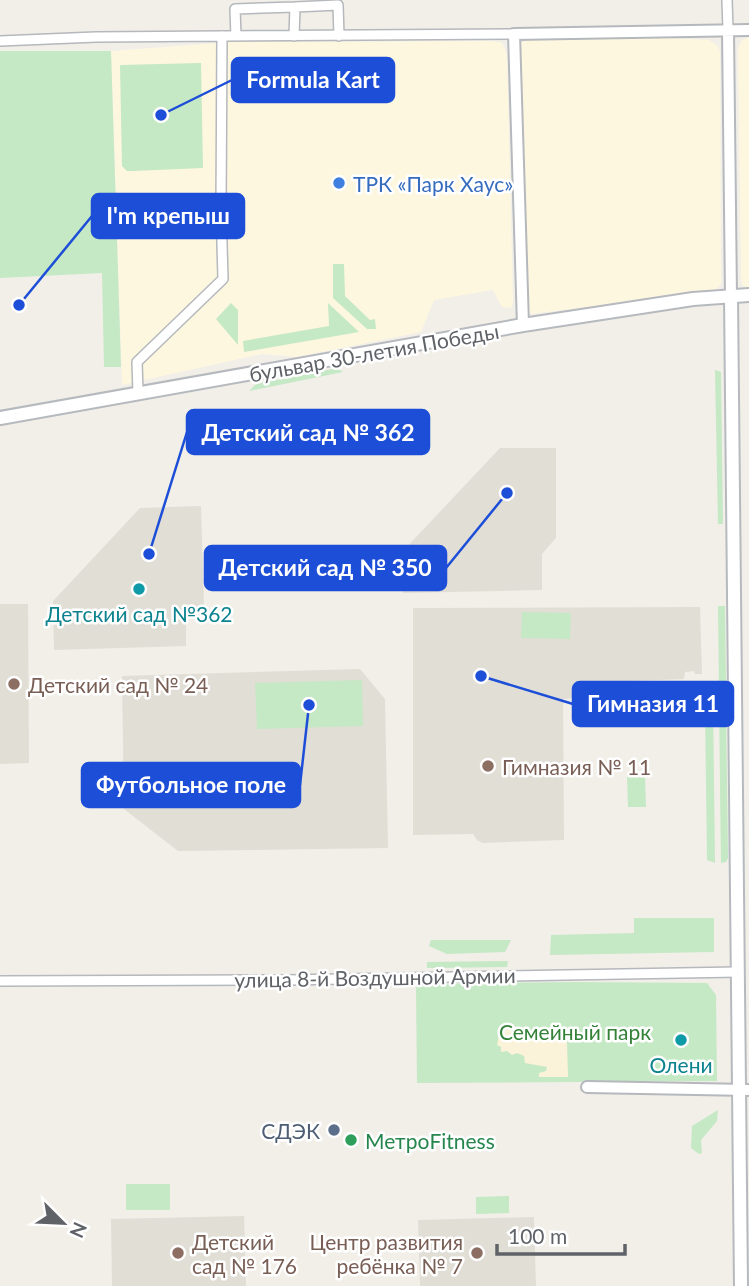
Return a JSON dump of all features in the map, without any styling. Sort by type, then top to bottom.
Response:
[{"type":"main road","name":"бульвар 30-летия Победы","points":[[0,418],[523,326],[693,299],[749,295]]},
{"type":"main road","points":[[731,297],[744,972],[741,1286]]},
{"type":"street","points":[[727,0],[731,297]]},
{"type":"street","points":[[236,36],[235,9],[338,5],[339,36]]},
{"type":"street","points":[[295,7],[295,36]]},
{"type":"street","points":[[0,41],[96,37],[749,30]]},
{"type":"street","points":[[514,34],[523,326]]},
{"type":"street","points":[[138,392],[137,362],[223,279],[222,36]]},
{"type":"street","name":"улица 8-й Воздушной Армии","points":[[0,981],[287,980],[744,972]]},
{"type":"street","points":[[587,1087],[744,1090]]},
{"type":"shaded area","points":[[749,37],[749,289],[742,285],[741,277],[738,49],[742,40]]},
{"type":"shaded area","points":[[528,39],[709,40],[718,46],[720,52],[721,284],[711,291],[528,313],[518,45]]},
{"type":"shaded area","points":[[233,42],[502,43],[507,54],[511,308],[502,307],[493,290],[434,300],[421,332],[297,357],[262,354],[122,385],[111,51]]},
{"type":"shaded area","points":[[500,448],[556,448],[556,538],[542,554],[542,590],[403,593],[402,552]]},
{"type":"shaded area","points":[[201,506],[204,607],[186,614],[186,646],[54,650],[53,601],[140,508]]},
{"type":"shaded area","name":"Детский сад № 24","points":[[0,604],[28,604],[29,763],[0,764]]},
{"type":"shaded area","name":"Гимназия № 11","points":[[700,607],[702,674],[695,674],[694,671],[685,672],[684,679],[632,681],[574,688],[575,698],[563,699],[564,840],[482,843],[473,834],[413,835],[413,608]]},
{"type":"shaded area","points":[[360,669],[385,699],[388,848],[178,851],[124,809],[122,676]]},
{"type":"shaded area","name":"Детский сад № 176","points":[[244,1216],[246,1286],[112,1286],[111,1219]]},
{"type":"shaded area","name":"Центр развития ребёнка № 7","points":[[534,1217],[536,1286],[420,1286],[418,1220]]},
{"type":"green space","points":[[0,51],[111,51],[121,367],[104,367],[102,273],[0,278]]},
{"type":"green space","points":[[201,63],[203,168],[127,171],[122,166],[120,65]]},
{"type":"green space","points":[[333,264],[344,264],[345,296],[370,320],[375,319],[376,329],[367,329],[333,298]]},
{"type":"green space","points":[[231,303],[238,310],[238,345],[216,319]]},
{"type":"green space","points":[[328,303],[359,332],[244,352],[243,341],[329,326]]},
{"type":"green space","points":[[337,368],[343,372],[249,391],[256,384]]},
{"type":"green space","points":[[715,370],[721,372],[723,524],[718,524]]},
{"type":"green space","points":[[718,606],[725,606],[726,686],[719,692]]},
{"type":"green space","points":[[522,612],[571,613],[570,639],[521,638]]},
{"type":"green space","points":[[362,680],[363,726],[257,729],[255,683]]},
{"type":"green space","points":[[713,702],[715,863],[707,860],[705,707]]},
{"type":"green space","points":[[719,702],[726,706],[728,858],[721,863]]},
{"type":"green space","points":[[627,776],[645,776],[646,807],[628,807]]},
{"type":"green space","points":[[634,918],[714,918],[714,952],[550,955],[551,935],[634,933]]},
{"type":"green space","points":[[431,940],[511,940],[505,952],[447,954],[429,946]]},
{"type":"green space","points":[[508,961],[507,967],[427,968],[427,962]]},
{"type":"green space","name":"Семейный парк","points":[[707,983],[716,995],[717,1081],[417,1083],[416,984]]},
{"type":"green space","points":[[718,1110],[717,1121],[701,1140],[702,1153],[699,1154],[691,1148],[692,1126]]},
{"type":"green space","points":[[126,1184],[170,1184],[170,1210],[126,1210]]},
{"type":"green space","points":[[509,1196],[509,1213],[476,1214],[476,1197]]},
{"type":"sand","points":[[502,1024],[567,1042],[568,1077],[539,1077],[539,1073],[546,1071],[547,1067],[525,1063],[524,1056],[517,1053],[512,1055],[507,1051],[501,1052],[501,1047],[497,1045],[499,1035],[502,1034]]},
{"type":"place","name":"Formula Kart","points":[[161,115]]},
{"type":"place","name":"ТРК «Парк Хаус»","points":[[339,183]]},
{"type":"place","name":"I'm крепыш","points":[[19,305]]},
{"type":"place","name":"Детский сад № 350","points":[[507,493]]},
{"type":"place","name":"Детский сад № 362","points":[[149,554]]},
{"type":"place","name":"Детский сад №362","points":[[139,589]]},
{"type":"place","name":"Гимназия 11","points":[[481,676]]},
{"type":"place","name":"Детский сад № 24","points":[[14,684]]},
{"type":"place","name":"Футбольное поле","points":[[309,705]]},
{"type":"place","name":"Гимназия № 11","points":[[488,766]]},
{"type":"place","name":"Олени","points":[[681,1040]]},
{"type":"place","name":"СДЭК","points":[[334,1130]]},
{"type":"place","name":"МетроFitness","points":[[351,1140]]},
{"type":"place","name":"Детский сад № 176","points":[[178,1253]]},
{"type":"place","name":"Центр развития ребёнка № 7","points":[[477,1253]]}]
